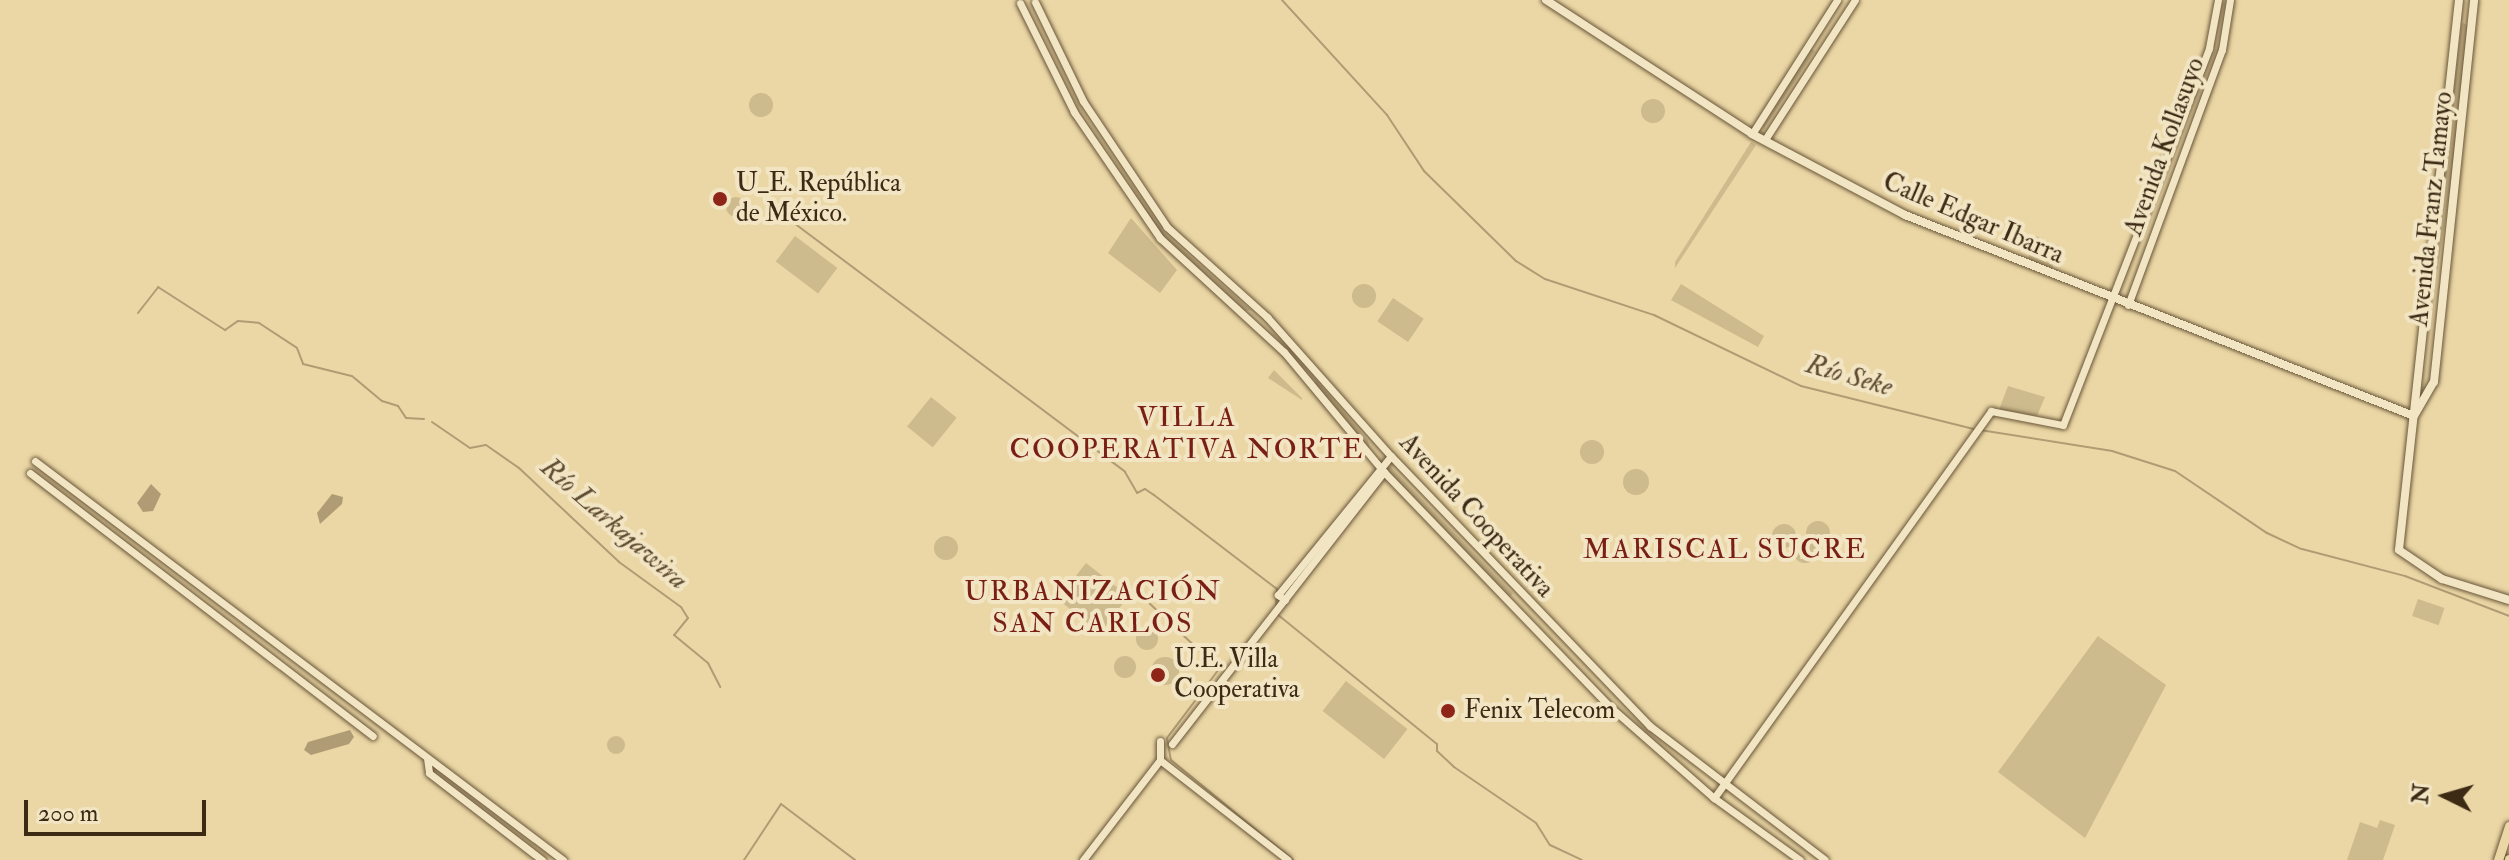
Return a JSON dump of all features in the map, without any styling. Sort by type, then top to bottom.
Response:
[{"type":"highway","points":[[2498,860],[2509,826]]},
{"type":"main road","name":"Calle Edgar Ibarra","points":[[1546,0],[1752,134],[1766,138],[1905,215],[2414,416]]},
{"type":"main road","name":"Avenida Franz Tamayo","points":[[2459,0],[2399,550],[2442,579],[2509,600]]},
{"type":"main road","name":"Avenida Franz Tamayo","points":[[2414,416],[2434,382],[2474,0]]},
{"type":"street","points":[[1752,134],[1837,0]]},
{"type":"street","points":[[1766,138],[1855,0]]},
{"type":"street","name":"Avenida Kollasuyo","points":[[1722,786],[1973,443],[1991,411],[2063,425],[2209,48],[2218,0]]},
{"type":"street","name":"Avenida Kollasuyo","points":[[2128,305],[2222,50],[2230,0]]},
{"type":"street","name":"Avenida Cooperativa","points":[[1035,2],[1083,101],[1167,227],[1267,317],[1391,456],[1650,726],[1722,786],[1825,860]]},
{"type":"street","name":"Avenida Cooperativa","points":[[1020,3],[1074,112],[1160,238],[1284,352],[1383,470],[1608,705],[1714,798],[1800,860]]},
{"type":"street","points":[[1172,744],[1373,472],[1383,470],[1391,456]]},
{"type":"street","points":[[35,461],[563,860]]},
{"type":"street","points":[[30,473],[373,736]]},
{"type":"street","points":[[1083,860],[1160,760],[1160,741]]},
{"type":"street","points":[[427,758],[429,773],[542,860]]},
{"type":"street","points":[[1160,760],[1288,860]]},
{"type":"street","points":[[1714,798],[1722,786]]},
{"type":"shaded area","points":[[2462,23],[2468,25],[2451,186],[2417,394]]},
{"type":"shaded area","points":[[1810,48],[1815,51],[1763,130],[1763,126]]},
{"type":"shaded area","points":[[761,93],[772,100],[773,105],[766,116],[761,117],[750,110],[749,105],[756,94]]},
{"type":"shaded area","points":[[1653,99],[1661,103],[1665,111],[1661,119],[1653,123],[1645,119],[1641,111],[1645,103]]},
{"type":"shaded area","points":[[1751,142],[1756,145],[1675,268],[1675,262]]},
{"type":"shaded area","points":[[1135,194],[1164,233],[1251,310],[1243,311],[1159,237],[1131,198]]},
{"type":"shaded area","points":[[736,197],[743,200],[746,207],[743,214],[736,217],[729,214],[726,207],[729,200]]},
{"type":"shaded area","points":[[1131,218],[1177,270],[1160,293],[1108,253]]},
{"type":"shaded area","points":[[795,236],[837,268],[818,293],[776,262]]},
{"type":"shaded area","points":[[2036,236],[2060,246],[2055,258],[2031,248]]},
{"type":"shaded area","points":[[2031,250],[2055,259],[2051,271],[2026,262]]},
{"type":"shaded area","points":[[1364,284],[1372,288],[1376,296],[1372,304],[1364,308],[1356,304],[1352,296],[1356,288]]},
{"type":"shaded area","points":[[1681,284],[1764,336],[1758,347],[1671,300]]},
{"type":"shaded area","points":[[1393,298],[1424,319],[1408,342],[1377,321]]},
{"type":"shaded area","points":[[1274,370],[1302,398],[1302,400],[1268,378]]},
{"type":"shaded area","points":[[1316,380],[1368,440],[1371,454],[1315,385]]},
{"type":"shaded area","points":[[2008,386],[2045,397],[2037,416],[1999,410]]},
{"type":"shaded area","points":[[931,397],[957,418],[933,447],[907,427]]},
{"type":"shaded area","points":[[1592,440],[1600,444],[1604,452],[1600,460],[1592,464],[1584,460],[1580,452],[1584,444]]},
{"type":"shaded area","points":[[1388,464],[1513,593],[1509,597],[1384,467]]},
{"type":"shaded area","points":[[1636,469],[1645,473],[1649,482],[1645,491],[1636,495],[1627,491],[1623,482],[1627,473]]},
{"type":"shaded area","points":[[151,484],[161,494],[153,511],[143,512],[137,503]]},
{"type":"shaded area","points":[[332,494],[343,497],[342,504],[320,524],[317,513]]},
{"type":"shaded area","points":[[1818,521],[1827,524],[1830,533],[1827,542],[1818,545],[1809,542],[1806,533],[1809,524]]},
{"type":"shaded area","points":[[1784,524],[1793,527],[1796,536],[1793,545],[1784,548],[1775,545],[1772,536],[1775,527]]},
{"type":"shaded area","points":[[946,536],[954,540],[958,548],[954,556],[946,560],[938,556],[934,548],[938,540]]},
{"type":"shaded area","points":[[1805,539],[1816,546],[1817,551],[1810,562],[1805,563],[1794,556],[1793,551],[1800,540]]},
{"type":"shaded area","points":[[1086,563],[1129,596],[1100,632],[1058,599]]},
{"type":"shaded area","points":[[2418,599],[2444,608],[2439,625],[2412,616]]},
{"type":"shaded area","points":[[1143,628],[1151,628],[1158,639],[1151,650],[1143,650],[1136,643],[1136,635]]},
{"type":"shaded area","points":[[2098,636],[2166,685],[2085,838],[1998,772]]},
{"type":"shaded area","points":[[1125,656],[1133,659],[1136,667],[1133,675],[1125,678],[1117,675],[1114,667],[1117,659]]},
{"type":"shaded area","points":[[1165,657],[1175,661],[1179,671],[1175,681],[1165,685],[1155,681],[1151,671],[1155,661]]},
{"type":"shaded area","points":[[1346,681],[1407,729],[1384,759],[1323,711]]},
{"type":"shaded area","points":[[350,730],[354,737],[349,744],[311,755],[304,750],[308,742]]},
{"type":"shaded area","points":[[612,736],[620,736],[625,745],[623,752],[612,754],[607,749],[607,741]]},
{"type":"shaded area","points":[[2380,820],[2395,825],[2383,860],[2347,860],[2360,822],[2377,828]]},
{"type":"waterway","name":"Río Seke","points":[[1282,0],[1387,115],[1424,171],[1516,261],[1545,279],[1654,315],[1801,386],[1974,429]]},
{"type":"waterway","points":[[770,205],[1125,472],[1137,493],[1145,489],[1154,495],[1277,589],[1276,607]]},
{"type":"waterway","name":"Río Larkajawira","points":[[138,313],[158,287],[225,330],[238,321],[259,323],[297,348],[303,364],[352,376],[382,401],[398,406],[406,418],[424,419]]},
{"type":"waterway","name":"Río Larkajawira","points":[[432,422],[470,448],[486,445],[519,468],[619,562],[681,607],[688,618],[674,635],[708,663],[720,687]]},
{"type":"waterway","name":"Río Seke","points":[[1980,430],[2112,451],[2175,471],[2267,533],[2302,549],[2405,576],[2509,616]]},
{"type":"waterway","points":[[1147,601],[1219,669],[1167,738],[1171,760],[1293,860]]},
{"type":"waterway","points":[[1277,614],[1437,744],[1437,751],[1454,767],[1536,823],[1550,845],[1582,860]]},
{"type":"waterway","points":[[744,860],[781,804],[855,860]]},
{"type":"place","name":"U_E. República de México.","points":[[720,199]]},
{"type":"place","name":"U.E. Villa Cooperativa","points":[[1158,675]]},
{"type":"place","name":"Fenix Telecom","points":[[1448,711]]},
{"type":"district","name":"VILLA COOPERATIVA NORTE","points":[[1187,434]]},
{"type":"district","name":"MARISCAL SUCRE","points":[[1725,550]]},
{"type":"district","name":"URBANIZACIÓN SAN CARLOS","points":[[1093,608]]}]
